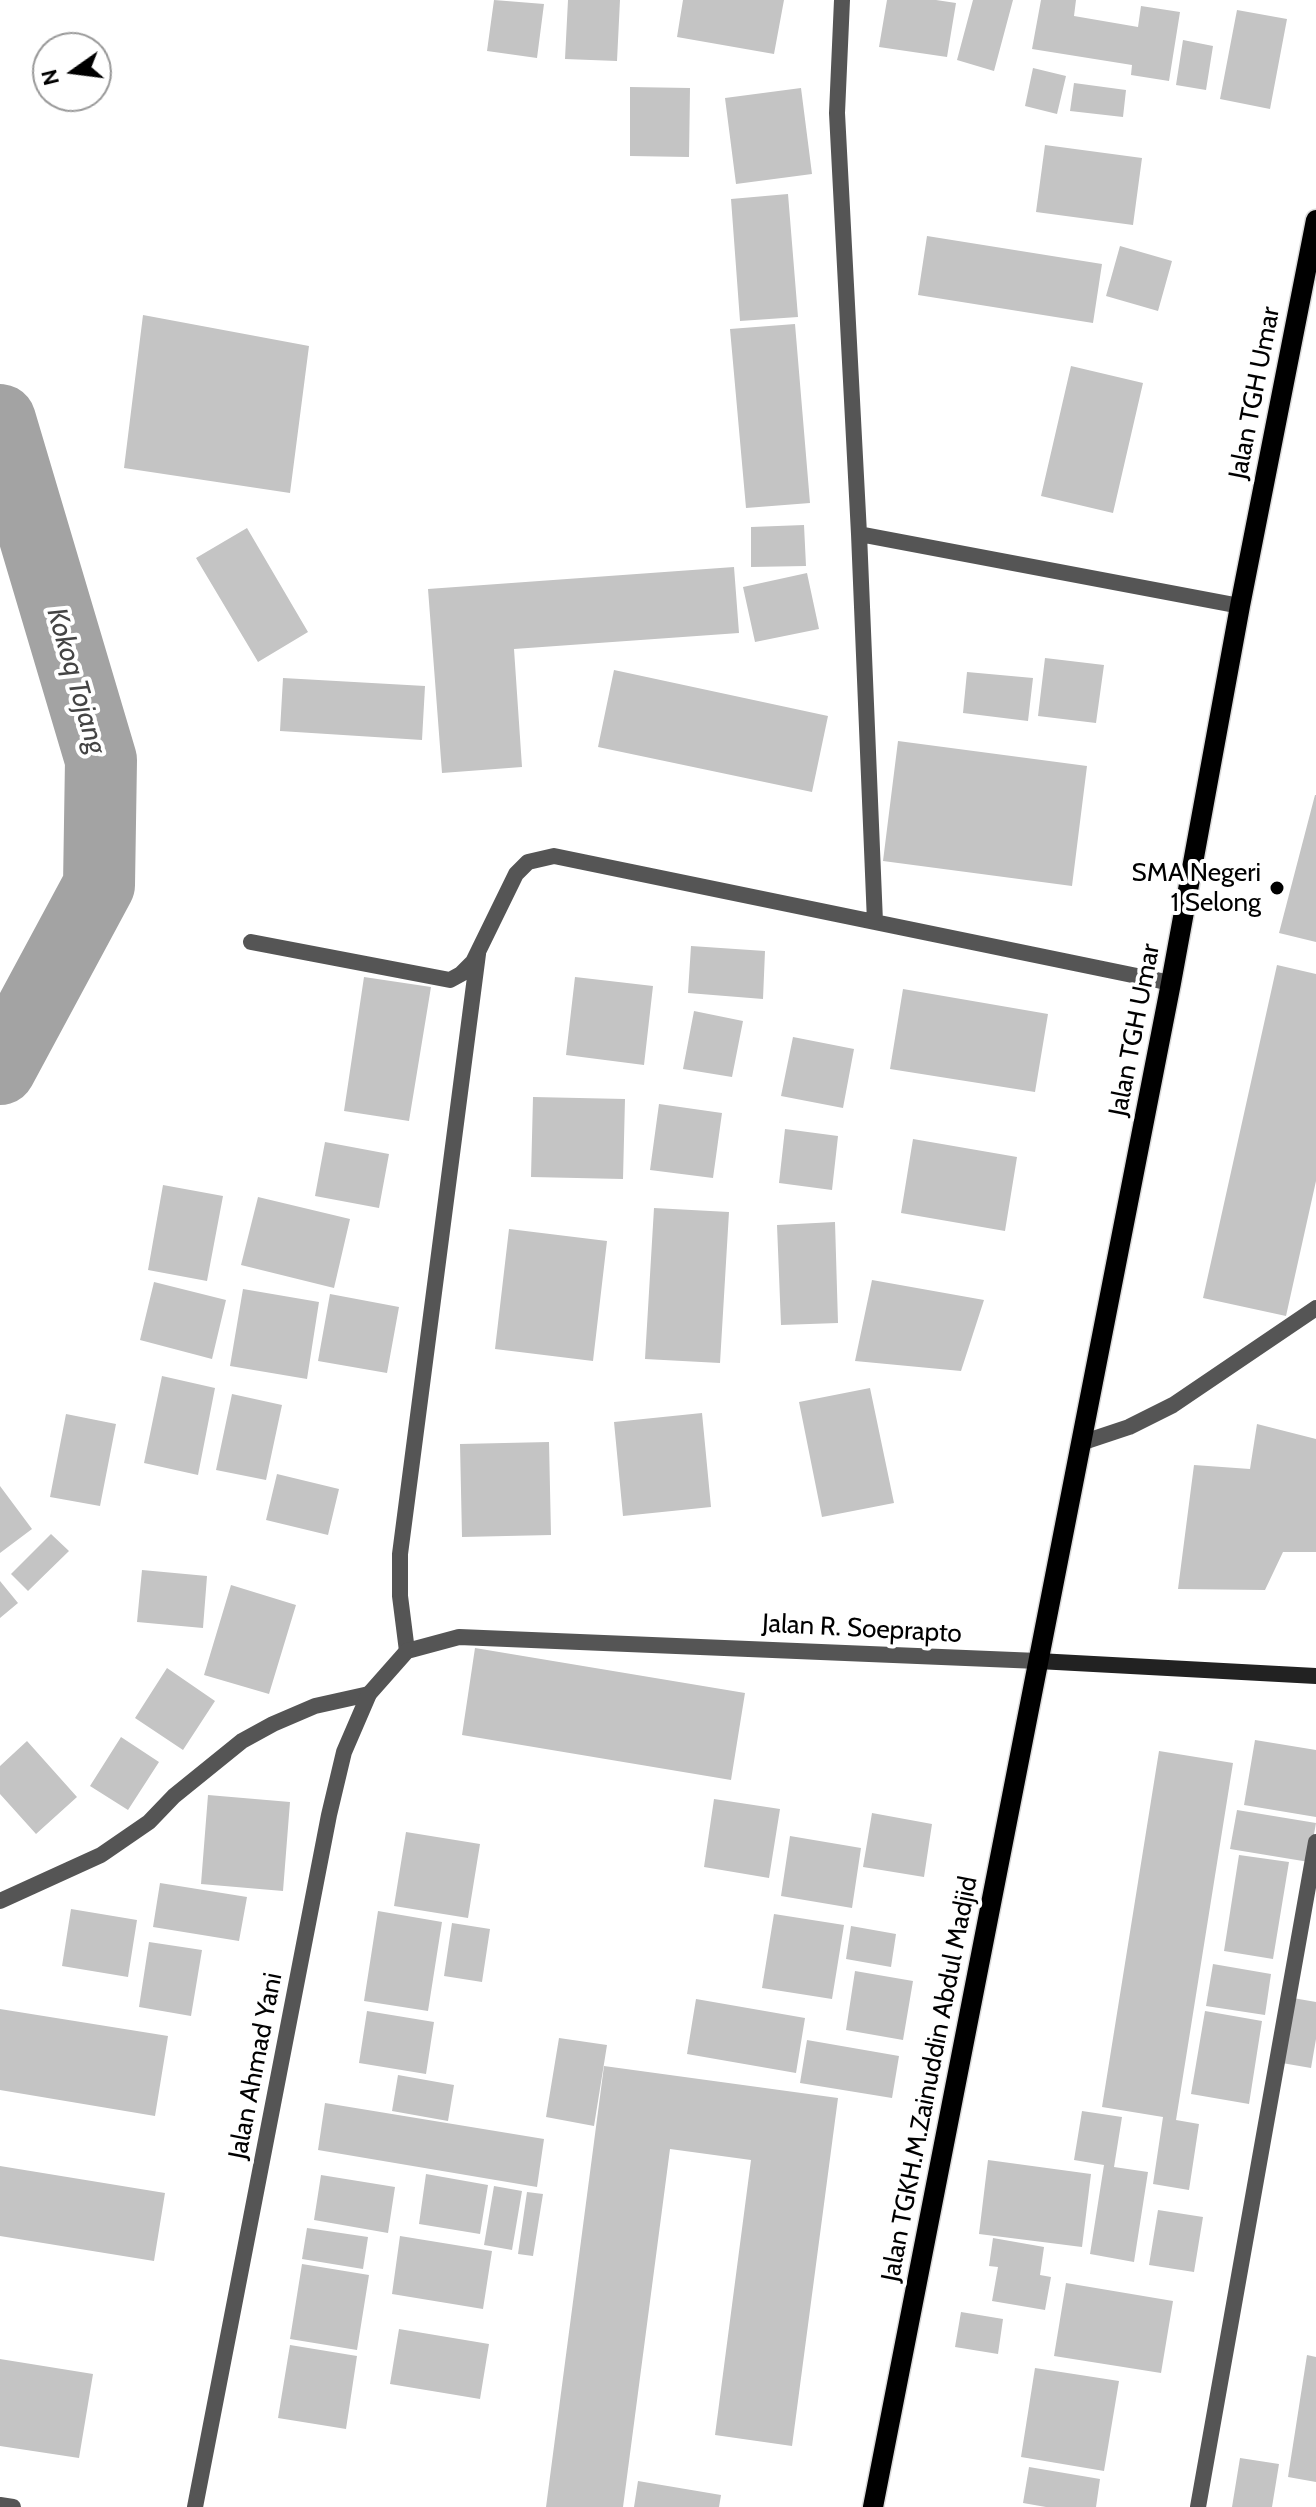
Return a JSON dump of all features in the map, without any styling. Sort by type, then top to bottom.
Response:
[{"type":"main road","name":"Jalan TGH Umar","points":[[1038,1661],[1316,220]]},
{"type":"main road","name":"Jalan R. Soeprapto","points":[[1038,1661],[1316,1676]]},
{"type":"main road","name":"Jalan TGKH.M.Zainuddin Abdul Madjid","points":[[873,2507],[1038,1661]]},
{"type":"street","points":[[842,0],[837,113],[875,922]]},
{"type":"street","points":[[859,534],[1240,606]]},
{"type":"street","points":[[251,942],[450,980],[473,962],[516,874],[528,862],[554,856],[1171,983]]},
{"type":"street","points":[[407,1651],[400,1596],[400,1554],[478,950]]},
{"type":"street","points":[[1081,1443],[1129,1427],[1173,1405],[1316,1308]]},
{"type":"street","name":"Jalan R. Soeprapto","points":[[407,1651],[459,1637],[1038,1661]]},
{"type":"street","name":"Jalan Ahmad Yani","points":[[195,2507],[329,1815],[344,1752],[369,1694],[407,1651]]},
{"type":"street","points":[[0,1901],[101,1855],[149,1822],[174,1796],[242,1741],[315,1706],[369,1694]]},
{"type":"street","points":[[1198,2507],[1316,1842]]},
{"type":"street","points":[[0,2505],[13,2507]]},
{"type":"building","points":[[494,0],[544,4],[537,58],[487,51]]},
{"type":"building","points":[[568,0],[620,0],[617,61],[565,59]]},
{"type":"building","points":[[683,0],[784,0],[774,54],[677,37]]},
{"type":"building","points":[[887,0],[956,3],[947,57],[879,47]]},
{"type":"building","points":[[973,0],[1013,0],[994,71],[957,60]]},
{"type":"building","points":[[1041,0],[1076,0],[1074,16],[1138,27],[1141,6],[1180,12],[1169,81],[1131,75],[1132,65],[1032,49]]},
{"type":"building","points":[[1237,10],[1287,19],[1270,109],[1220,99]]},
{"type":"building","points":[[1183,40],[1213,46],[1206,90],[1176,85]]},
{"type":"building","points":[[1033,68],[1066,76],[1057,114],[1025,106]]},
{"type":"building","points":[[1074,83],[1126,90],[1123,117],[1070,111]]},
{"type":"building","points":[[630,87],[690,88],[689,157],[630,156]]},
{"type":"building","points":[[801,88],[812,174],[736,184],[725,98]]},
{"type":"building","points":[[1045,145],[1142,158],[1133,225],[1036,212]]},
{"type":"building","points":[[788,194],[798,317],[740,321],[731,199]]},
{"type":"building","points":[[927,236],[1102,264],[1093,323],[918,295]]},
{"type":"building","points":[[1120,246],[1172,261],[1158,311],[1106,296]]},
{"type":"building","points":[[143,315],[309,346],[290,493],[124,468]]},
{"type":"building","points":[[795,324],[810,503],[746,508],[730,329]]},
{"type":"building","points":[[1071,366],[1143,383],[1113,513],[1041,496]]},
{"type":"building","points":[[804,525],[806,566],[751,567],[751,527]]},
{"type":"building","points":[[247,528],[308,632],[258,662],[196,558]]},
{"type":"building","points":[[734,567],[739,633],[514,649],[522,767],[442,773],[428,589]]},
{"type":"building","points":[[807,573],[819,629],[755,642],[743,587]]},
{"type":"building","points":[[1045,658],[1104,665],[1096,723],[1038,716]]},
{"type":"building","points":[[614,670],[828,716],[812,792],[598,747]]},
{"type":"building","points":[[967,672],[1033,678],[1028,721],[963,713]]},
{"type":"building","points":[[283,678],[425,686],[422,740],[280,731]]},
{"type":"building","points":[[898,741],[1087,766],[1072,886],[883,861]]},
{"type":"building","points":[[1316,795],[1316,942],[1279,933]]},
{"type":"building","points":[[691,946],[765,951],[763,999],[688,993]]},
{"type":"building","points":[[1277,965],[1316,974],[1316,1181],[1286,1316],[1203,1298]]},
{"type":"building","points":[[364,977],[431,987],[409,1121],[344,1111]]},
{"type":"building","points":[[575,977],[653,986],[644,1065],[566,1055]]},
{"type":"building","points":[[903,989],[1048,1014],[1035,1092],[890,1069]]},
{"type":"building","points":[[694,1011],[743,1021],[732,1077],[683,1069]]},
{"type":"building","points":[[793,1037],[854,1049],[843,1108],[781,1096]]},
{"type":"building","points":[[533,1097],[625,1099],[623,1179],[531,1177]]},
{"type":"building","points":[[659,1104],[722,1113],[713,1178],[650,1170]]},
{"type":"building","points":[[785,1129],[838,1136],[832,1190],[779,1183]]},
{"type":"building","points":[[913,1139],[1017,1157],[1005,1231],[901,1213]]},
{"type":"building","points":[[325,1142],[389,1154],[379,1208],[315,1196]]},
{"type":"building","points":[[163,1185],[223,1196],[207,1281],[148,1270]]},
{"type":"building","points":[[258,1197],[350,1219],[334,1288],[241,1265]]},
{"type":"building","points":[[654,1208],[729,1212],[720,1363],[645,1359]]},
{"type":"building","points":[[835,1222],[838,1323],[781,1325],[777,1225]]},
{"type":"building","points":[[509,1229],[607,1241],[593,1361],[495,1349]]},
{"type":"building","points":[[872,1280],[984,1300],[961,1371],[855,1361]]},
{"type":"building","points":[[154,1282],[226,1300],[212,1359],[140,1340]]},
{"type":"building","points":[[243,1289],[319,1302],[307,1379],[230,1366]]},
{"type":"building","points":[[330,1294],[399,1307],[387,1373],[318,1361]]},
{"type":"building","points":[[162,1376],[215,1388],[198,1475],[144,1463]]},
{"type":"building","points":[[870,1388],[894,1503],[822,1517],[799,1402]]},
{"type":"building","points":[[232,1394],[282,1405],[266,1480],[216,1470]]},
{"type":"building","points":[[702,1413],[711,1507],[623,1516],[614,1422]]},
{"type":"building","points":[[66,1414],[116,1424],[100,1506],[50,1497]]},
{"type":"building","points":[[1257,1424],[1316,1439],[1316,1552],[1283,1552],[1265,1590],[1178,1589],[1194,1465],[1250,1469]]},
{"type":"building","points":[[549,1442],[551,1535],[462,1537],[460,1444]]},
{"type":"building","points":[[277,1474],[339,1489],[328,1535],[266,1520]]},
{"type":"building","points":[[0,1486],[32,1529],[0,1553]]},
{"type":"building","points":[[51,1534],[69,1551],[28,1591],[11,1574]]},
{"type":"building","points":[[142,1570],[207,1576],[203,1628],[137,1622]]},
{"type":"building","points":[[0,1581],[18,1603],[0,1618]]},
{"type":"building","points":[[231,1585],[296,1605],[269,1694],[204,1675]]},
{"type":"building","points":[[475,1648],[745,1693],[731,1780],[462,1735]]},
{"type":"building","points":[[167,1668],[215,1701],[183,1750],[135,1718]]},
{"type":"building","points":[[121,1737],[159,1762],[128,1810],[90,1786]]},
{"type":"building","points":[[1255,1740],[1316,1750],[1316,1817],[1244,1805]]},
{"type":"building","points":[[27,1741],[77,1797],[36,1834],[0,1794],[0,1766]]},
{"type":"building","points":[[1159,1751],[1233,1763],[1176,2120],[1199,2124],[1189,2190],[1153,2184],[1163,2117],[1102,2107]]},
{"type":"building","points":[[208,1795],[290,1802],[283,1891],[201,1884]]},
{"type":"building","points":[[714,1799],[780,1809],[769,1878],[704,1867]]},
{"type":"building","points":[[1237,1810],[1316,1823],[1309,1862],[1230,1849]]},
{"type":"building","points":[[872,1813],[932,1824],[924,1877],[863,1867]]},
{"type":"building","points":[[406,1832],[480,1844],[468,1918],[394,1906]]},
{"type":"building","points":[[790,1836],[861,1848],[852,1908],[781,1896]]},
{"type":"building","points":[[1239,1855],[1289,1862],[1273,1959],[1224,1951]]},
{"type":"building","points":[[160,1883],[247,1897],[239,1941],[153,1927]]},
{"type":"building","points":[[71,1909],[137,1920],[128,1977],[62,1966]]},
{"type":"building","points":[[378,1911],[442,1922],[428,2011],[364,2001]]},
{"type":"building","points":[[774,1914],[844,1925],[832,1999],[762,1988]]},
{"type":"building","points":[[452,1923],[490,1929],[482,1982],[444,1976]]},
{"type":"building","points":[[851,1926],[896,1934],[891,1967],[846,1959]]},
{"type":"building","points":[[149,1942],[202,1950],[191,2016],[139,2007]]},
{"type":"building","points":[[1213,1964],[1271,1974],[1265,2015],[1206,2006]]},
{"type":"building","points":[[855,1971],[913,1981],[903,2040],[846,2030]]},
{"type":"building","points":[[1293,1998],[1316,2002],[1316,2039],[1311,2068],[1282,2063]]},
{"type":"building","points":[[696,1999],[805,2018],[796,2073],[687,2054]]},
{"type":"building","points":[[0,2009],[168,2036],[155,2116],[0,2090]]},
{"type":"building","points":[[367,2011],[434,2022],[426,2074],[359,2063]]},
{"type":"building","points":[[1205,2011],[1262,2021],[1249,2104],[1191,2094]]},
{"type":"building","points":[[559,2038],[607,2045],[594,2126],[546,2117]]},
{"type":"building","points":[[807,2040],[899,2056],[892,2098],[800,2083]]},
{"type":"building","points":[[604,2066],[838,2098],[792,2446],[715,2435],[751,2160],[670,2149],[623,2507],[546,2507]]},
{"type":"building","points":[[398,2075],[454,2085],[448,2121],[392,2111]]},
{"type":"building","points":[[325,2103],[544,2139],[537,2187],[318,2150]]},
{"type":"building","points":[[1082,2111],[1122,2117],[1114,2167],[1148,2172],[1134,2262],[1090,2254],[1104,2165],[1074,2160]]},
{"type":"building","points":[[988,2160],[1091,2174],[1082,2247],[979,2234]]},
{"type":"building","points":[[0,2166],[165,2193],[154,2261],[0,2236]]},
{"type":"building","points":[[426,2174],[488,2185],[480,2234],[419,2224]]},
{"type":"building","points":[[321,2175],[395,2187],[388,2233],[314,2220]]},
{"type":"building","points":[[494,2186],[522,2191],[512,2250],[484,2245]]},
{"type":"building","points":[[527,2192],[543,2194],[533,2256],[518,2254]]},
{"type":"building","points":[[1158,2210],[1203,2217],[1194,2272],[1149,2265]]},
{"type":"building","points":[[307,2228],[368,2237],[363,2269],[302,2259]]},
{"type":"building","points":[[400,2236],[492,2251],[483,2309],[392,2294]]},
{"type":"building","points":[[993,2238],[1044,2247],[1040,2275],[1051,2277],[1045,2310],[992,2301],[998,2267],[989,2266]]},
{"type":"building","points":[[302,2264],[369,2275],[357,2350],[290,2339]]},
{"type":"building","points":[[1066,2283],[1173,2301],[1161,2373],[1054,2356]]},
{"type":"building","points":[[961,2312],[1003,2319],[998,2354],[955,2347]]},
{"type":"building","points":[[399,2329],[489,2344],[480,2399],[390,2384]]},
{"type":"building","points":[[290,2345],[357,2356],[346,2429],[278,2418]]},
{"type":"building","points":[[1307,2355],[1316,2357],[1316,2482],[1288,2477]]},
{"type":"building","points":[[0,2359],[93,2374],[79,2458],[0,2446]]},
{"type":"building","points":[[1035,2368],[1119,2381],[1104,2471],[1021,2457]]},
{"type":"building","points":[[1240,2458],[1279,2464],[1272,2507],[1232,2507]]},
{"type":"building","points":[[1029,2467],[1100,2479],[1096,2507],[1046,2507],[1023,2503]]},
{"type":"building","points":[[638,2481],[721,2495],[719,2507],[634,2507]]},
{"type":"waterway","name":"Kokoq Tojang","points":[[0,420],[101,760],[99,885],[0,1069]]},
{"type":"place","name":"SMA Negeri 1 Selong","points":[[1277,888]]}]
